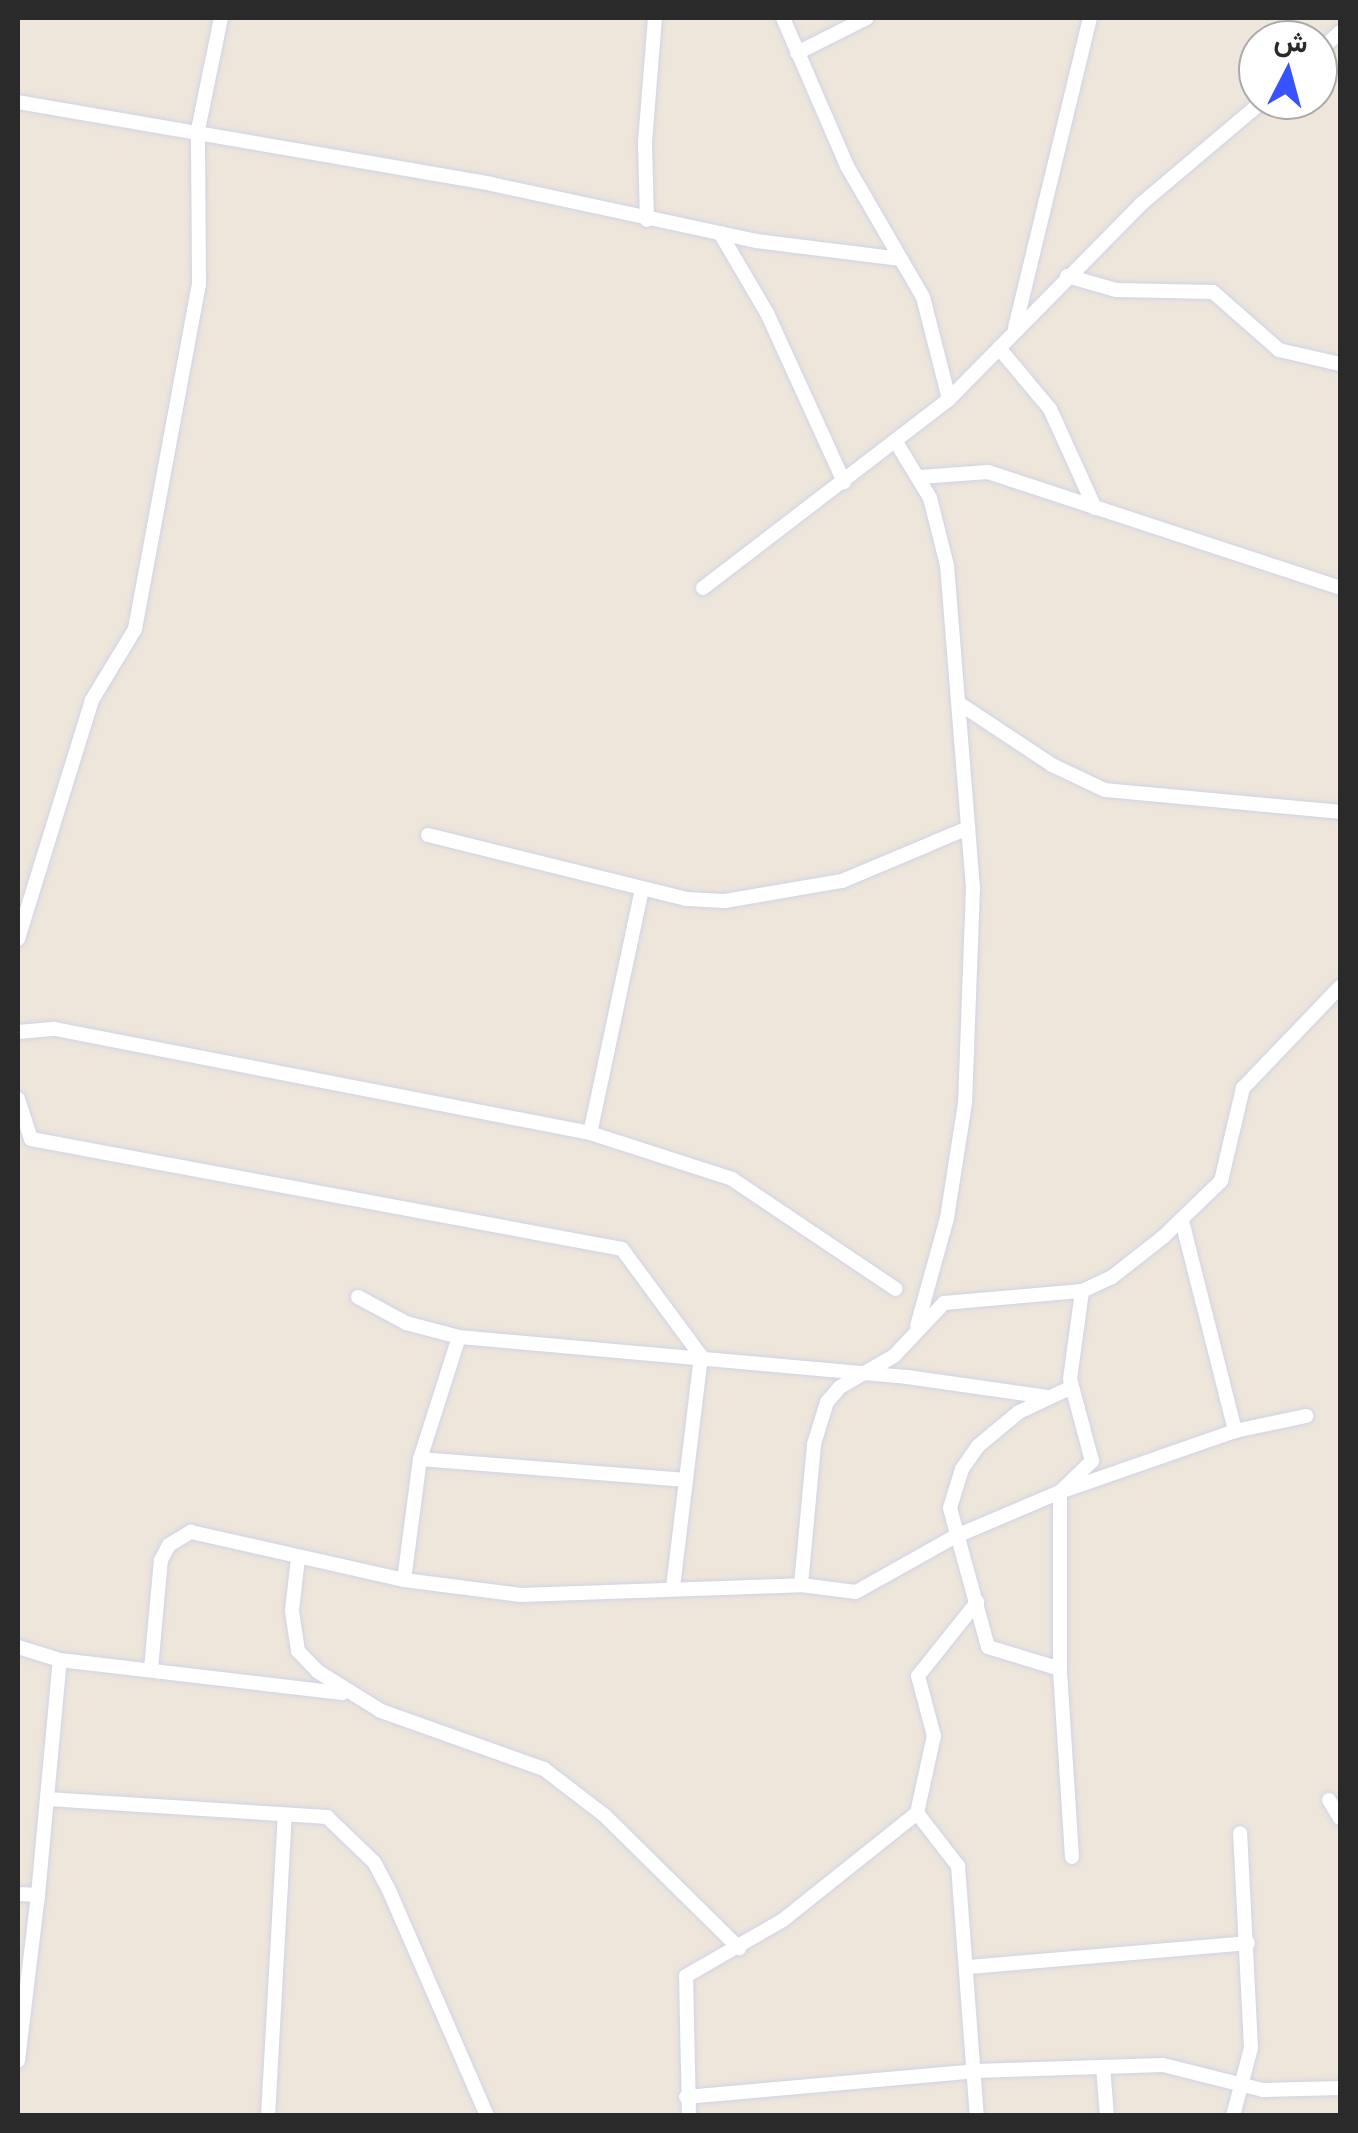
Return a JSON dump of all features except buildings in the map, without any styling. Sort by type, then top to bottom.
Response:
[{"type":"street","points":[[18,939],[92,700],[135,629],[199,284],[198,130],[221,18]]},
{"type":"street","points":[[647,220],[646,127],[655,18]]},
{"type":"street","points":[[782,18],[855,182],[928,311],[949,399]]},
{"type":"street","points":[[797,52],[867,18]]},
{"type":"street","points":[[1014,332],[1090,18]]},
{"type":"street","points":[[18,102],[198,130],[647,220],[900,258]]},
{"type":"street","points":[[702,588],[949,399],[1066,276],[1172,175],[1239,120]]},
{"type":"street","points":[[720,232],[767,313],[844,482]]},
{"type":"street","points":[[1066,276],[1116,290],[1212,292],[1280,350],[1340,364]]},
{"type":"street","points":[[999,348],[1050,409],[1095,508]]},
{"type":"street","points":[[896,442],[920,477],[947,566],[968,828],[973,985],[965,1103],[947,1218],[916,1326]]},
{"type":"street","points":[[920,477],[988,472],[1340,588]]},
{"type":"street","points":[[960,704],[1052,764],[1105,790],[1340,812]]},
{"type":"street","points":[[428,836],[642,889],[726,902],[776,896],[888,865],[968,828]]},
{"type":"street","points":[[590,1133],[642,889]]},
{"type":"street","points":[[801,1584],[819,1422],[840,1386],[894,1356],[916,1326],[956,1298],[1082,1291],[1112,1277],[1182,1221],[1220,1181],[1243,1088],[1340,987]]},
{"type":"street","points":[[18,1032],[73,1032],[590,1133],[732,1179],[896,1289]]},
{"type":"street","points":[[18,1099],[31,1139],[622,1249],[701,1356],[673,1588]]},
{"type":"street","points":[[1182,1221],[1235,1431]]},
{"type":"street","points":[[1072,1857],[1060,1669],[1060,1492],[1092,1461],[1070,1388],[1082,1291]]},
{"type":"street","points":[[358,1296],[406,1323],[459,1337],[701,1356],[1048,1397]]},
{"type":"street","points":[[404,1580],[420,1459],[459,1337]]},
{"type":"street","points":[[1060,1669],[988,1648],[977,1602],[954,1538],[950,1508],[962,1469],[997,1428],[1070,1388]]},
{"type":"street","points":[[150,1670],[161,1560],[175,1539],[200,1532],[404,1580],[521,1596],[801,1584],[839,1592],[872,1587],[954,1538],[1060,1492],[1235,1431],[1306,1416]]},
{"type":"street","points":[[420,1459],[686,1480]]},
{"type":"street","points":[[298,1558],[292,1611],[298,1651],[345,1694]]},
{"type":"street","points":[[689,2116],[686,1976],[739,1948],[917,1814],[934,1736],[918,1676],[977,1602]]},
{"type":"street","points":[[18,1647],[60,1660],[345,1694],[544,1769],[604,1816],[739,1948]]},
{"type":"street","points":[[18,2061],[60,1660]]},
{"type":"street","points":[[47,1799],[327,1816],[374,1862],[486,2116]]},
{"type":"street","points":[[1328,1800],[1340,1818]]},
{"type":"street","points":[[917,1814],[958,1866],[970,1967],[977,2116]]},
{"type":"street","points":[[268,2116],[285,1816]]},
{"type":"street","points":[[1232,2116],[1252,2048],[1240,1833]]},
{"type":"street","points":[[18,1894],[38,1895]]},
{"type":"street","points":[[970,1967],[1248,1944]]},
{"type":"street","points":[[686,2098],[975,2071],[1182,2065],[1244,2085],[1286,2092],[1340,2088]]},
{"type":"street","points":[[1103,2067],[1106,2116]]}]
